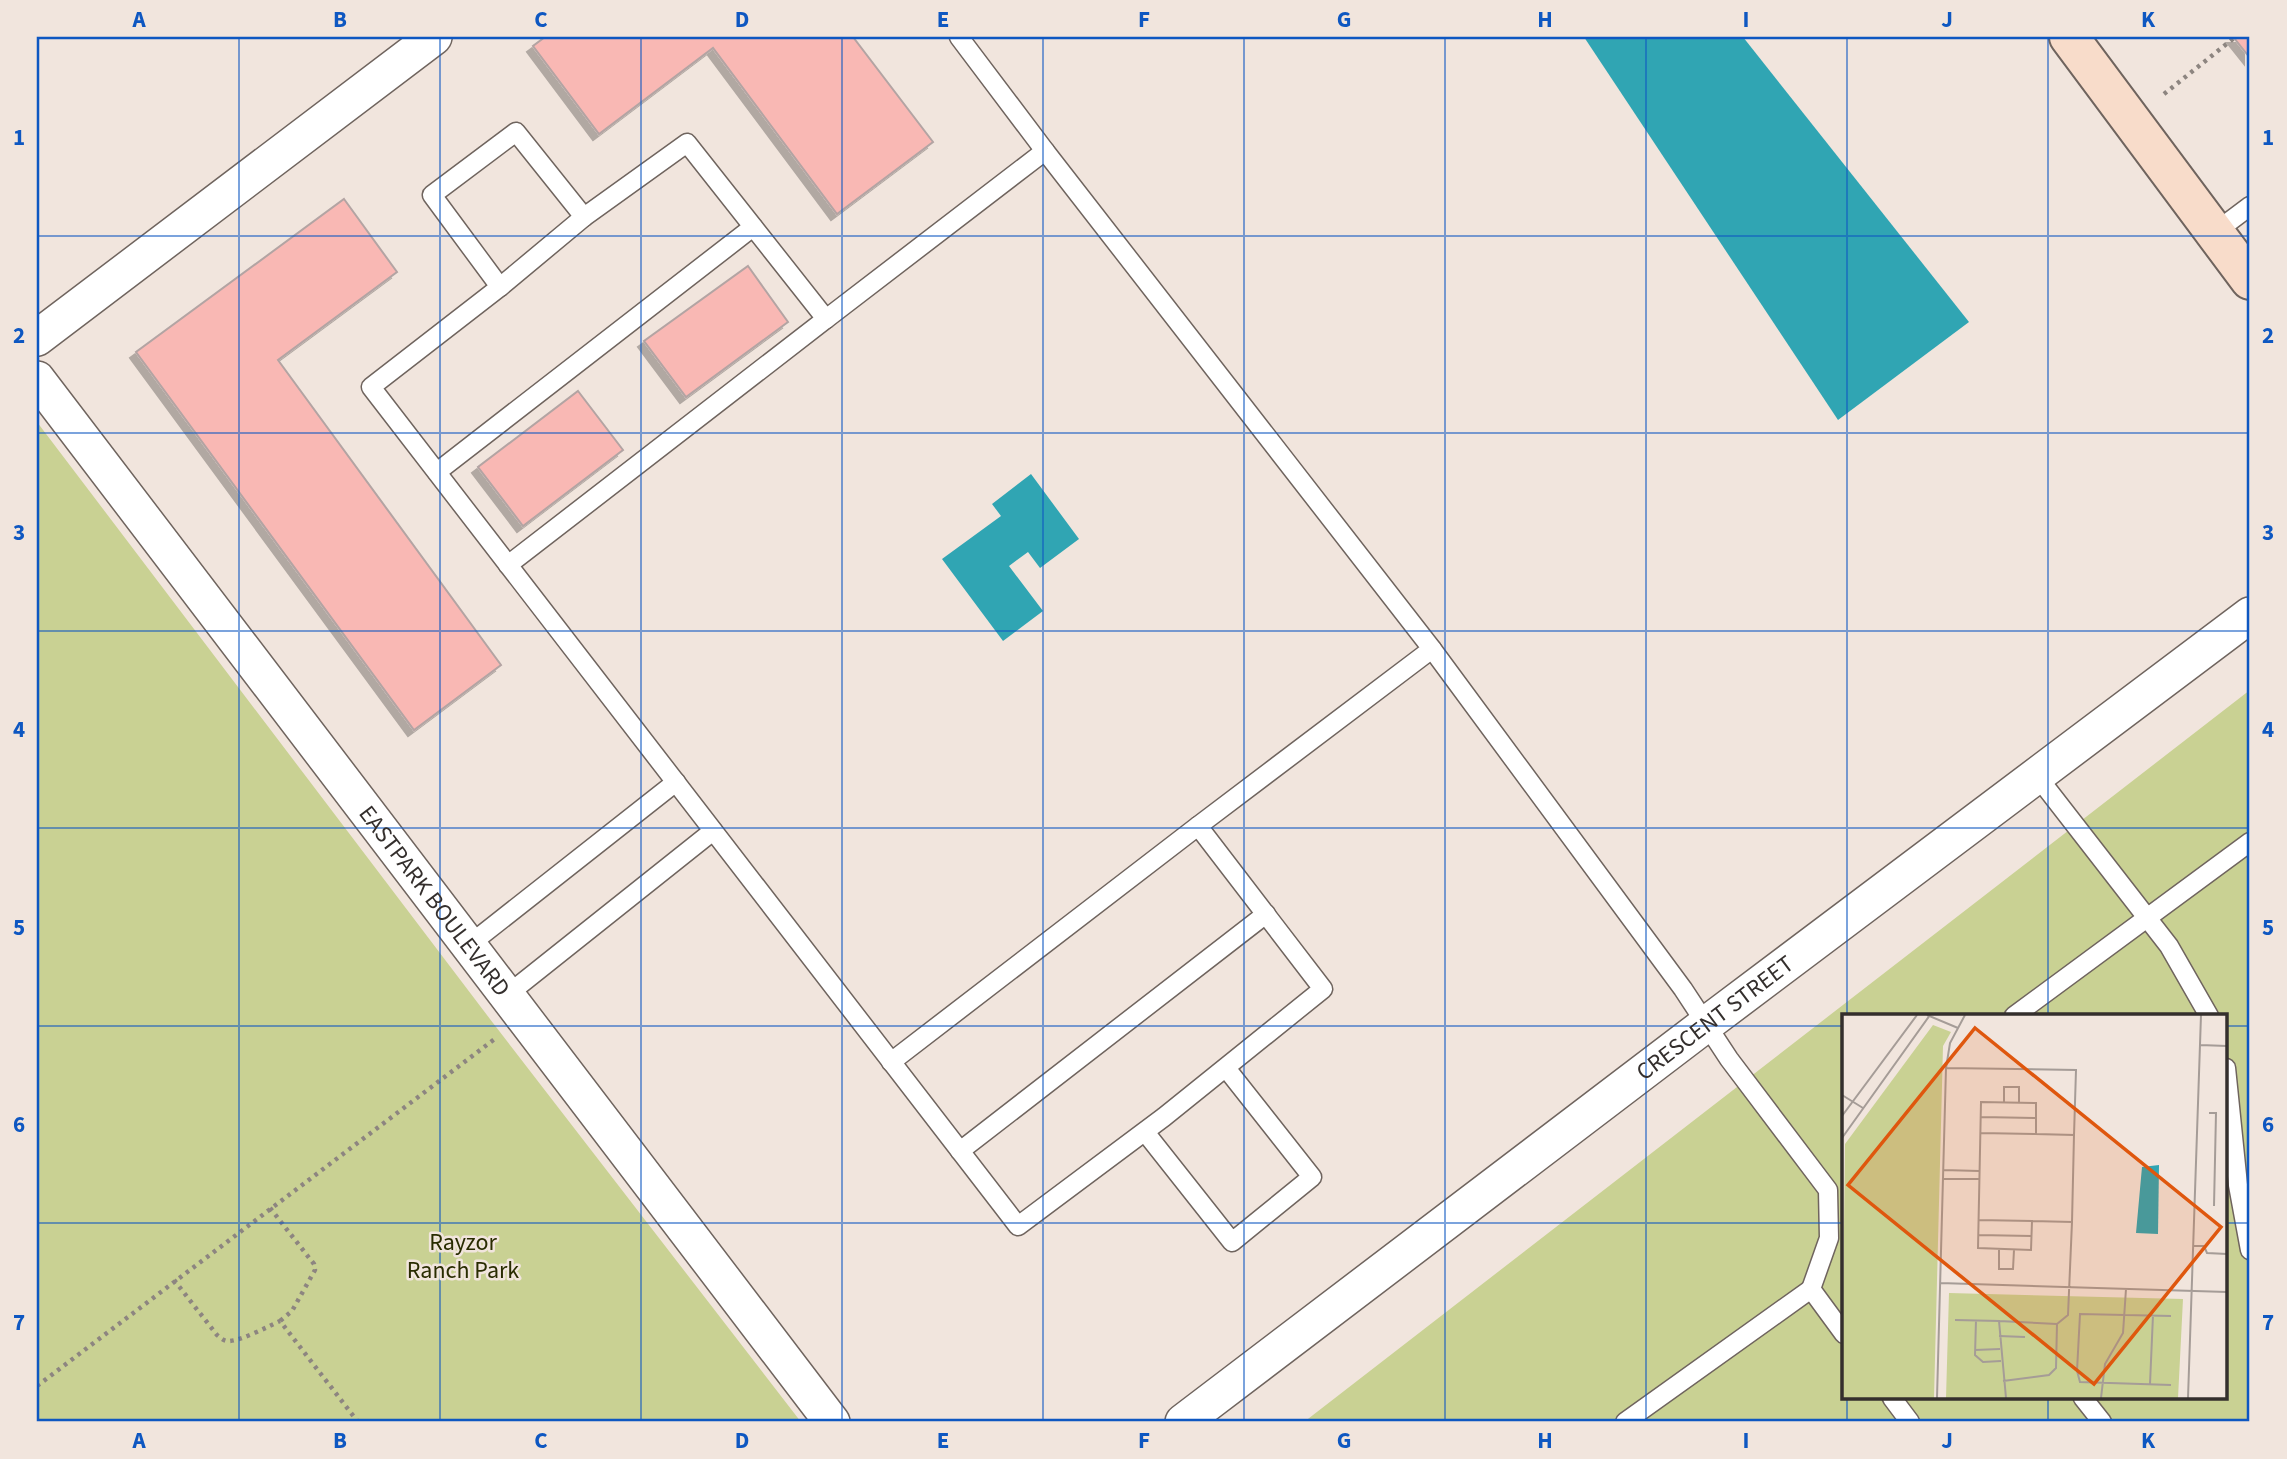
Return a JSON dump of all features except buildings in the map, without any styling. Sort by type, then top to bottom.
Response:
[{"type":"main road","points":[[2069,37],[2250,280]]},
{"type":"street","points":[[37,338],[434,37]]},
{"type":"street","name":"EASTPARK BOULEVARD","points":[[37,379],[832,1422]]},
{"type":"street","name":"CRESCENT STREET","points":[[1184,1422],[2250,615]]},
{"type":"lane","points":[[959,37],[1432,649],[1684,989],[1705,1025],[1828,1190],[1829,1238],[1811,1289],[1625,1422]]},
{"type":"lane","points":[[500,288],[432,195],[516,132],[584,217]]},
{"type":"lane","points":[[827,319],[687,143],[584,217],[500,288],[371,387],[1018,1226],[1145,1132],[1323,989],[1198,826]]},
{"type":"lane","points":[[508,565],[1045,151]]},
{"type":"lane","points":[[2214,233],[2250,206]]},
{"type":"lane","points":[[437,472],[753,227]]},
{"type":"lane","points":[[891,1062],[1432,649]]},
{"type":"lane","points":[[2037,776],[2169,946],[2208,1014]]},
{"type":"lane","points":[[469,945],[676,782]]},
{"type":"lane","points":[[516,1006],[713,831]]},
{"type":"lane","points":[[2017,1014],[2250,842]]},
{"type":"lane","points":[[960,1151],[1266,914]]},
{"type":"lane","points":[[1145,1132],[1232,1242],[1312,1177],[1226,1068]]},
{"type":"lane","points":[[2228,1088],[2238,1185],[2250,1250]]},
{"type":"lane","points":[[1811,1289],[1842,1331]]},
{"type":"lane","points":[[1894,1400],[1910,1422]]},
{"type":"lane","points":[[2085,1400],[2102,1422]]},
{"type":"path","points":[[2164,94],[2234,38]]},
{"type":"path","points":[[37,1386],[270,1208],[516,1006]]},
{"type":"path","points":[[174,1280],[217,1335],[224,1340],[280,1321],[292,1311],[316,1270],[270,1208]]},
{"type":"path","points":[[280,1321],[358,1422]]},
{"type":"green space","name":"Rayzor Ranch Park","points":[[37,422],[493,1023],[801,1422],[37,1422]]},
{"type":"green space","points":[[2250,690],[2250,1422],[1304,1422]]},
{"type":"water","points":[[1584,37],[1743,37],[1969,322],[1838,420]]},
{"type":"water","points":[[1031,474],[1079,539],[1040,568],[1028,552],[1009,566],[1043,611],[1003,641],[942,559],[1001,516],[992,504]]}]
